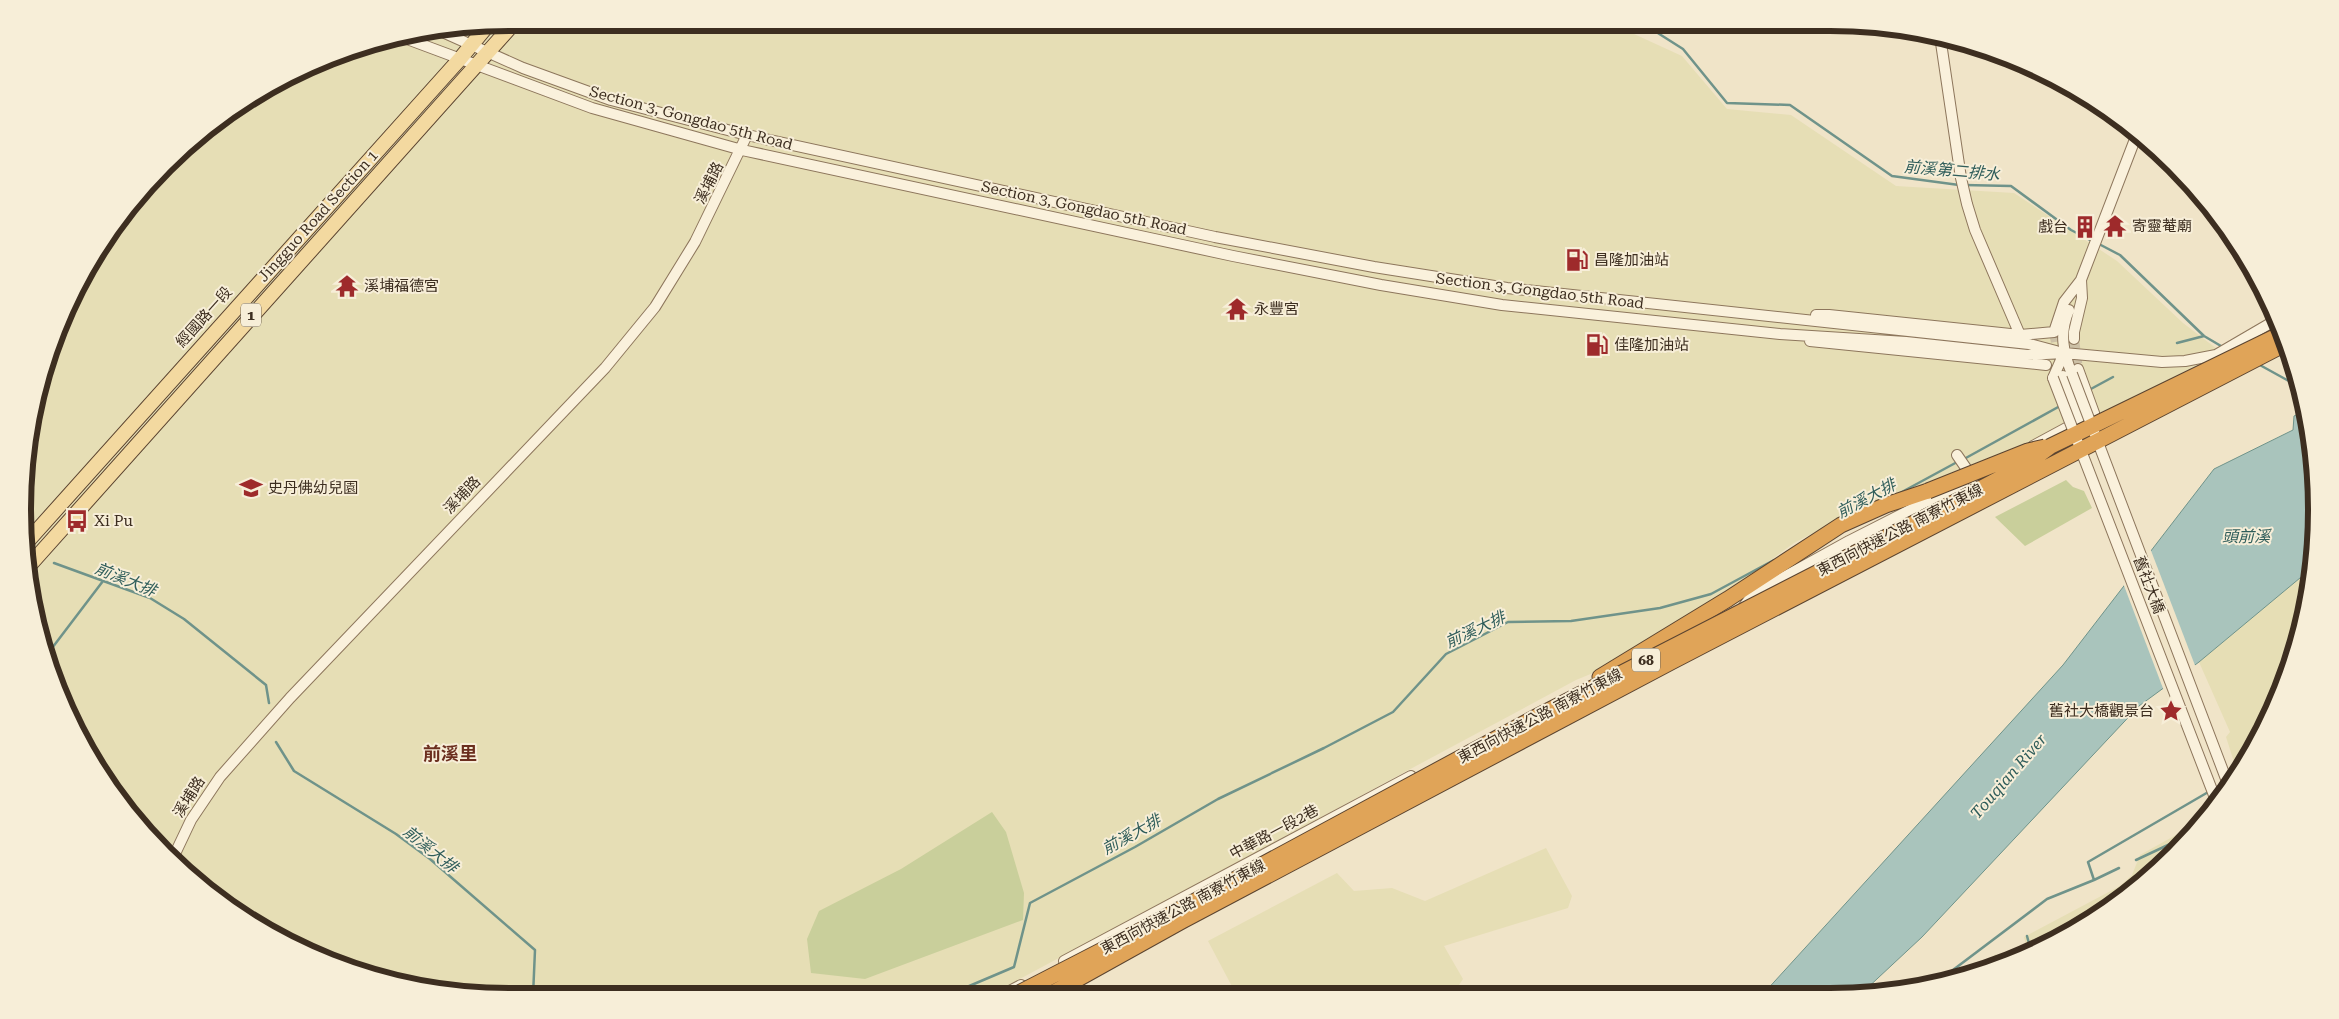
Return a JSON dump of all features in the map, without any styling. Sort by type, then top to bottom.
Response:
[{"type":"highway","name":"東西向快速公路 南寮竹東線","points":[[1029,988],[1147,927],[1536,717],[1961,499],[2026,464],[2051,446],[2275,337]]},
{"type":"highway","name":"東西向快速公路 南寮竹東線","points":[[1062,988],[1191,917],[1671,662],[2224,378],[2279,347]]},
{"type":"highway","points":[[1600,677],[1728,599],[1841,525],[1886,505],[1928,491],[2028,451],[2051,446]]},
{"type":"main road","name":"Jingguo Road Section 1","points":[[34,560],[506,31]]},
{"type":"main road","name":"經國路一段","points":[[32,537],[129,429],[206,339],[459,60],[482,32]]},
{"type":"street","name":"Section 3, Gongdao 5th Road","points":[[450,35],[550,79],[611,100],[747,134],[1215,237],[1355,264],[1507,288],[2029,344],[2064,353]]},
{"type":"street","name":"Section 3, Gongdao 5th Road","points":[[412,41],[592,108],[742,150],[1233,256],[1381,285],[1502,305],[1780,334],[1906,342],[2027,355],[2064,353]]},
{"type":"street","points":[[1941,45],[1966,204],[1975,230],[2020,335]]},
{"type":"street","name":"溪埔路","points":[[176,852],[191,820],[220,777],[290,698],[598,376],[655,307],[695,242],[742,150],[747,134]]},
{"type":"street","points":[[2080,421],[2068,391],[2062,333],[2067,314],[2135,142]]},
{"type":"street","name":"Section 3, Gongdao 5th Road","points":[[1786,317],[1829,315],[2020,335],[2054,332],[2064,302],[2081,280]]},
{"type":"street","points":[[2074,339],[2082,298],[2081,280]]},
{"type":"street","points":[[1611,316],[1613,299]]},
{"type":"street","points":[[2064,353],[2162,362],[2185,361],[2216,355],[2270,324]]},
{"type":"street","name":"Section 3, Gongdao 5th Road","points":[[1780,334],[1823,344],[2046,365]]},
{"type":"street","points":[[2064,353],[2066,374]]},
{"type":"street","name":"中華路一段2巷","points":[[1561,698],[1580,698],[1736,617],[1753,594],[2094,413],[2083,386],[2066,374]]},
{"type":"street","name":"舊社大橋","points":[[2066,374],[2225,777]]},
{"type":"street","name":"舊社大橋","points":[[2066,374],[2214,794]]},
{"type":"street","points":[[1957,455],[1968,471]]},
{"type":"street","name":"中華路一段2巷","points":[[1947,492],[1968,471],[1998,465]]},
{"type":"street","points":[[1600,677],[1618,679]]},
{"type":"street","name":"中華路一段2巷","points":[[1015,988],[1600,677]]},
{"type":"shaded area","points":[[510,31],[1627,31],[1682,56],[1727,109],[1791,115],[1896,186],[2014,193],[2117,261],[2183,323],[2225,355],[2199,364],[2130,400],[1958,473],[1855,511],[1794,543],[1727,592],[1593,673],[1576,680],[1003,988],[510,988],[478,987],[416,979],[356,962],[326,951],[270,924],[244,907],[218,889],[171,848],[130,801],[112,775],[95,749],[68,693],[57,663],[40,603],[32,541],[31,510],[32,478],[40,416],[57,356],[68,326],[95,270],[130,218],[150,194],[171,171],[218,130],[270,95],[326,68],[356,57],[416,40],[478,32]]},
{"type":"shaded area","points":[[2304,575],[2299,603],[2282,663],[2258,721],[2235,763],[2226,737],[2230,732],[2199,662]]},
{"type":"shaded area","points":[[2184,830],[2168,848],[2121,889],[2069,924],[2026,945],[2024,937],[2120,886],[2132,875],[2140,855]]},
{"type":"shaded area","points":[[1546,848],[1572,896],[1568,908],[1444,946],[1463,979],[1457,988],[1233,988],[1208,941],[1337,873],[1354,891],[1392,888],[1425,901]]},
{"type":"green space","points":[[2066,480],[2073,487],[2084,491],[2092,508],[2025,546],[1995,517]]},
{"type":"green space","points":[[992,812],[1006,832],[1024,893],[1023,920],[865,979],[811,973],[807,939],[819,911],[901,869]]},
{"type":"water","name":"頭前溪","points":[[2298,414],[2307,478],[2307,541],[2304,575],[2199,662],[2139,706],[1922,937],[1869,986],[1769,988],[2063,665],[2214,469],[2293,430],[2294,416]]},
{"type":"pier","points":[[2150,548],[2196,668],[2164,691],[2123,583]]},
{"type":"waterway","name":"前溪第二排水","points":[[1655,31],[1683,49],[1727,103],[1790,105],[1892,176],[1959,185]]},
{"type":"waterway","name":"前溪第二排水","points":[[1964,185],[2011,186],[2071,230],[2092,241]]},
{"type":"waterway","name":"前溪第二排水","points":[[2097,243],[2120,255],[2204,336],[2221,346]]},
{"type":"waterway","name":"前溪大排","points":[[2177,343],[2204,336]]},
{"type":"waterway","name":"前溪大排","points":[[2258,364],[2289,381]]},
{"type":"waterway","name":"前溪大排","points":[[2089,390],[2113,377]]},
{"type":"waterway","name":"前溪大排","points":[[1964,459],[2060,406]]},
{"type":"waterway","name":"前溪大排","points":[[1900,493],[1959,461]]},
{"type":"waterway","name":"前溪大排","points":[[964,988],[1014,967],[1030,903],[1135,847],[1218,799],[1324,748],[1393,712],[1446,654],[1508,622],[1571,621],[1660,608],[1711,594],[1774,560]]},
{"type":"waterway","name":"前溪大排","points":[[54,563],[150,598],[184,619],[266,685],[269,703]]},
{"type":"waterway","points":[[52,648],[103,581]]},
{"type":"waterway","name":"前溪大排","points":[[276,742],[294,771],[396,834],[430,859],[535,950],[533,988]]},
{"type":"waterway","points":[[1951,972],[2047,899],[2094,880],[2088,862],[2210,791]]},
{"type":"waterway","points":[[2136,860],[2173,843]]},
{"type":"waterway","points":[[2094,880],[2119,868]]},
{"type":"waterway","points":[[2027,936],[2029,944]]},
{"type":"tunnel","points":[[2054,332],[2059,358]]},
{"type":"tunnel","points":[[2074,339],[2078,369]]},
{"type":"place","name":"寄靈菴廟","points":[[2115,226]]},
{"type":"place","name":"戲台","points":[[2085,227]]},
{"type":"place","name":"昌隆加油站","points":[[1577,260]]},
{"type":"place","name":"溪埔福德宮","points":[[347,286]]},
{"type":"place","name":"永豐宮","points":[[1237,309]]},
{"type":"place","name":"佳隆加油站","points":[[1597,345]]},
{"type":"place","name":"史丹佛幼兒園","points":[[251,488]]},
{"type":"place","name":"Xi Pu","points":[[77,521]]},
{"type":"place","name":"舊社大橋觀景台","points":[[2171,711]]},
{"type":"district","name":"前溪里","points":[[450,754]]},
{"type":"water label","name":"Touqian River","points":[[2008,776]]}]
